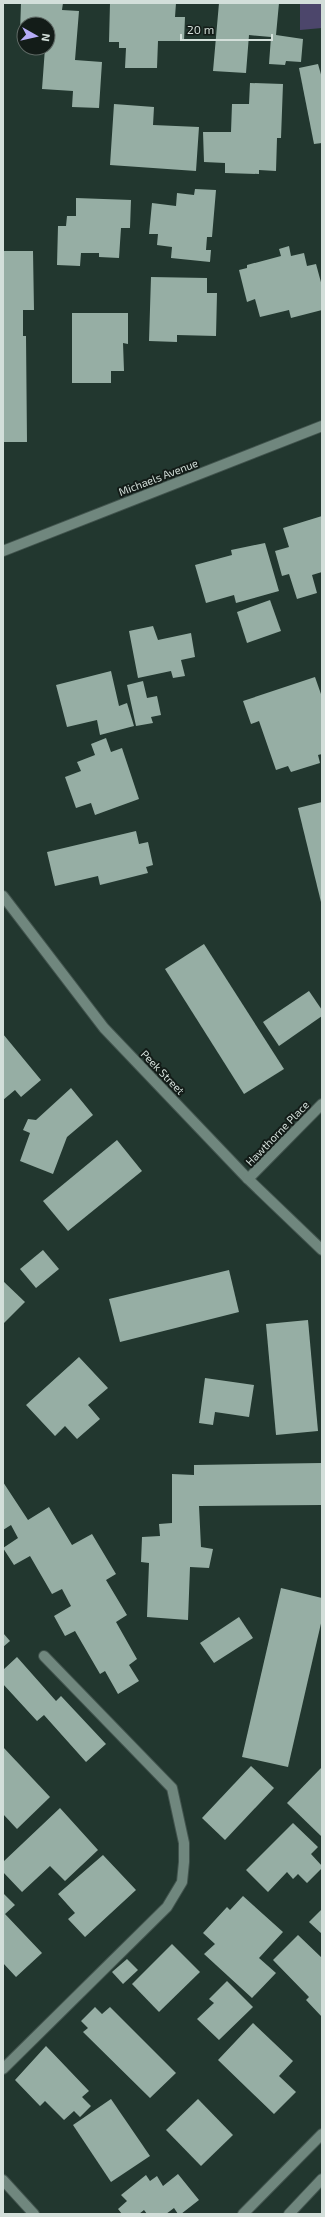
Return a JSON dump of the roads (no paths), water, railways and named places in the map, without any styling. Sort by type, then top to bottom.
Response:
[{"type":"street","name":"Michaels Avenue","points":[[3,551],[322,426]]},
{"type":"street","name":"Peek Street","points":[[3,896],[104,1028],[248,1179],[322,1250]]},
{"type":"street","name":"Hawthorne Place","points":[[248,1179],[322,1104]]},
{"type":"street","points":[[3,2069],[167,1907],[182,1882],[184,1843],[172,1788],[44,1656]]},
{"type":"street","points":[[244,2214],[322,2134]]},
{"type":"street","points":[[289,2214],[322,2179]]},
{"type":"street","points":[[3,2180],[34,2214]]}]
